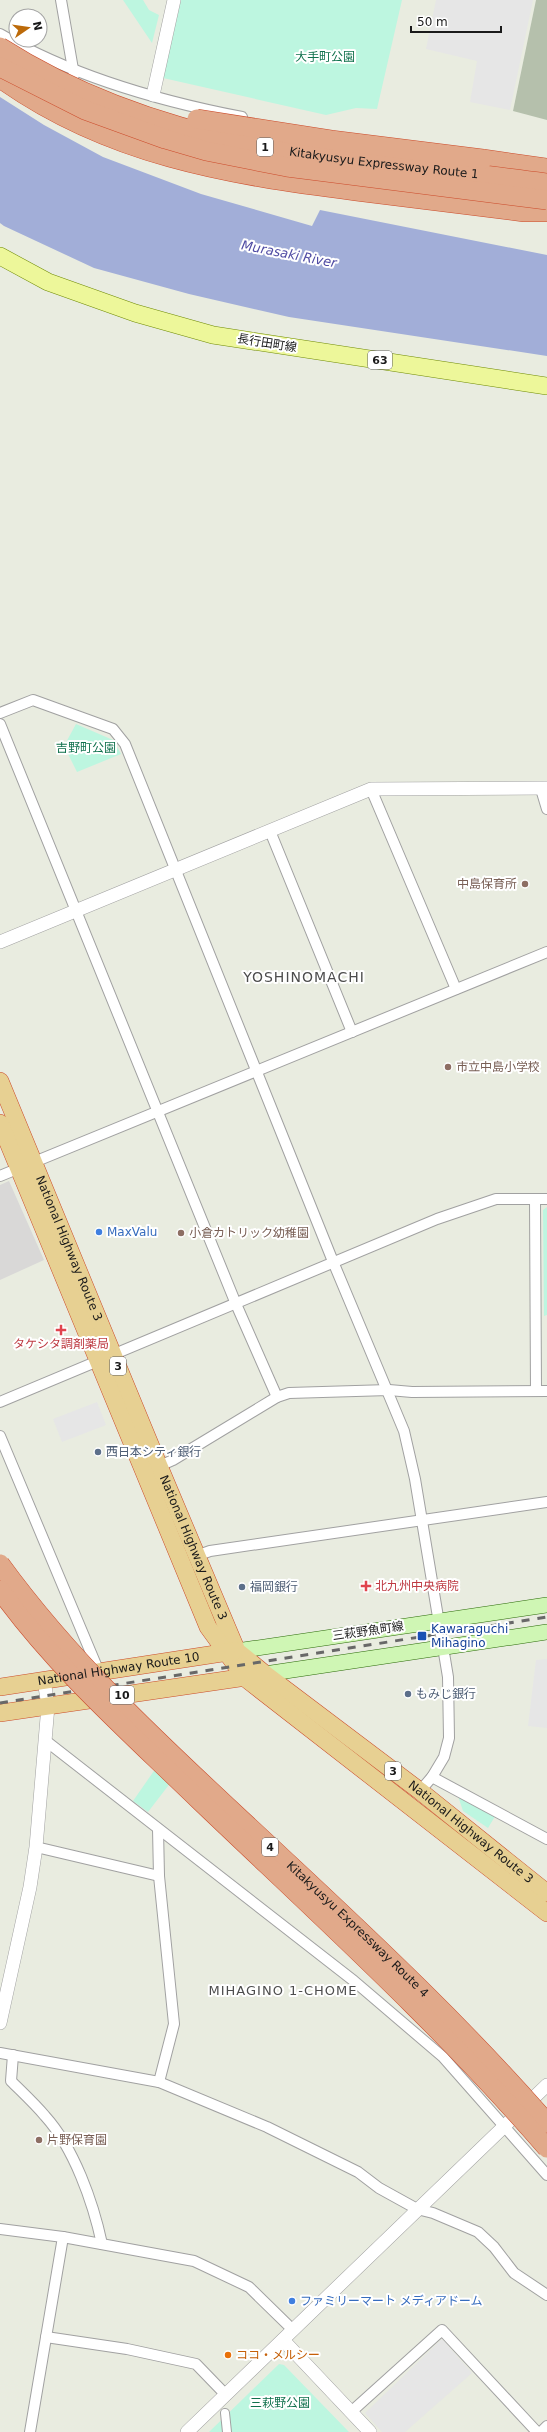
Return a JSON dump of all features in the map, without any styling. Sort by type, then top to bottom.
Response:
[{"type":"highway","points":[[2,56],[210,122],[547,168]]},
{"type":"highway","name":"Kitakyusyu Expressway Route 1","points":[[2,56],[52,76],[126,109],[208,135],[289,151],[547,183]]},
{"type":"highway","name":"Kitakyusyu Expressway Route 1","points":[[2,56],[86,110],[152,135],[206,151],[286,167],[547,200]]},
{"type":"highway","points":[[0,78],[46,108],[109,139],[207,168],[278,181],[524,212],[547,212]]},
{"type":"highway","name":"National Highway Route 3","points":[[0,1081],[26,1165],[151,1469],[208,1627],[231,1651],[265,1674],[420,1792],[547,1893]]},
{"type":"highway","name":"National Highway Route 3","points":[[0,1123],[26,1165]]},
{"type":"highway","name":"National Highway Route 3","points":[[151,1469],[196,1556],[231,1651],[245,1678],[547,1913]]},
{"type":"highway","name":"Kitakyusyu Expressway Route 4","points":[[0,1564],[65,1648],[221,1801],[447,2015],[512,2082],[547,2123]]},
{"type":"highway","name":"Kitakyusyu Expressway Route 4","points":[[0,1590],[51,1652],[124,1728],[437,2028],[500,2094],[547,2148]]},
{"type":"highway","name":"National Highway Route 10","points":[[0,1687],[231,1651]]},
{"type":"highway","name":"10","points":[[0,1713],[265,1674]]},
{"type":"main road","name":"長行田町線","points":[[0,256],[48,282],[135,313],[213,335],[547,386]]},
{"type":"main road","name":"三萩野魚町線","points":[[231,1651],[547,1605]]},
{"type":"main road","points":[[265,1674],[547,1632]]},
{"type":"street","points":[[62,0],[77,96]]},
{"type":"street","points":[[153,95],[174,0]]},
{"type":"street","points":[[0,34],[73,70],[153,95],[231,115],[308,130],[395,141]]},
{"type":"street","points":[[2,56],[77,96],[146,124],[226,148],[273,157],[547,190]]},
{"type":"street","points":[[226,148],[231,115]]},
{"type":"street","points":[[395,141],[386,171],[387,183],[547,204]]},
{"type":"street","points":[[395,141],[408,174]]},
{"type":"street","points":[[0,713],[33,700],[112,730],[126,744],[256,1072],[404,1431],[415,1479],[448,1676],[450,1732],[444,1756],[432,1777],[420,1792]]},
{"type":"street","points":[[0,724],[236,1304],[277,1397]]},
{"type":"street","points":[[0,942],[371,789],[544,789],[547,809]]},
{"type":"street","points":[[371,789],[456,989]]},
{"type":"street","points":[[270,831],[352,1032]]},
{"type":"street","points":[[0,1176],[547,952]]},
{"type":"street","points":[[0,1402],[334,1264],[437,1219],[496,1198],[547,1200]]},
{"type":"street","points":[[535,1199],[536,1391]]},
{"type":"street","points":[[151,1469],[172,1460],[277,1397],[289,1394],[388,1390],[412,1392],[547,1391]]},
{"type":"street","points":[[0,1436],[100,1672]]},
{"type":"street","points":[[196,1556],[210,1551],[421,1519],[547,1502]]},
{"type":"street","points":[[0,2023],[30,1887],[36,1847],[48,1706],[44,1680]]},
{"type":"street","points":[[46,1741],[354,1981],[443,2057],[505,2125],[547,2175]]},
{"type":"street","points":[[432,1777],[455,1788],[547,1840]]},
{"type":"street","points":[[158,1829],[159,1876],[174,2024],[159,2082]]},
{"type":"street","points":[[36,1847],[159,1876]]},
{"type":"street","points":[[0,2052],[159,2082],[267,2127],[358,2172],[379,2188],[417,2209],[432,2213],[478,2232],[494,2247],[514,2273],[547,2295]]},
{"type":"street","points":[[13,2055],[11,2081],[46,2117],[73,2158],[96,2217],[102,2244]]},
{"type":"street","points":[[187,2432],[547,2085]]},
{"type":"street","points":[[0,2229],[63,2237],[194,2261],[249,2287],[293,2330]]},
{"type":"street","points":[[30,2432],[63,2237]]},
{"type":"street","points":[[351,2412],[442,2330],[537,2432]]},
{"type":"street","points":[[46,2337],[127,2349],[196,2364],[226,2395]]},
{"type":"street","points":[[283,2340],[370,2432]]},
{"type":"street","points":[[226,2413],[227,2432]]},
{"type":"street","points":[[541,2432],[547,2426]]},
{"type":"shaded area","points":[[436,0],[533,0],[510,110],[470,102],[477,61],[426,49]]},
{"type":"shaded area","points":[[536,0],[547,0],[547,120],[513,111]]},
{"type":"shaded area","points":[[9,1181],[44,1260],[0,1280],[0,1185]]},
{"type":"shaded area","points":[[97,1402],[106,1425],[62,1442],[53,1419]]},
{"type":"shaded area","points":[[547,1659],[547,1728],[528,1726],[536,1660]]},
{"type":"shaded area","points":[[442,2339],[472,2373],[405,2432],[382,2432],[365,2413]]},
{"type":"green space","points":[[123,0],[143,0],[149,10],[159,15],[152,43]]},
{"type":"green space","name":"大手町公園","points":[[181,0],[402,0],[377,109],[356,108],[326,115],[163,78]]},
{"type":"green space","name":"吉野町公園","points":[[76,724],[113,740],[121,754],[77,772],[64,746]]},
{"type":"green space","points":[[547,1207],[547,1315],[544,1316],[543,1210]]},
{"type":"green space","points":[[172,1745],[188,1760],[148,1812],[133,1801]]},
{"type":"green space","points":[[456,1790],[497,1813],[488,1828],[463,1811]]},
{"type":"green space","name":"三萩野公園","points":[[279,2364],[284,2365],[349,2432],[209,2432]]},
{"type":"water","name":"Murasaki River","points":[[0,97],[44,125],[103,157],[201,194],[312,226],[320,210],[547,255],[547,356],[289,317],[189,294],[94,268],[4,226],[0,223]]},
{"type":"railway","points":[[0,1703],[547,1617]]},
{"type":"place","name":"中島保育所","points":[[525,884]]},
{"type":"place","name":"市立中島小学校","points":[[448,1067]]},
{"type":"place","name":"MaxValu","points":[[99,1232]]},
{"type":"place","name":"小倉カトリック幼稚園","points":[[181,1233]]},
{"type":"place","name":"タケシタ調剤薬局","points":[[61,1330]]},
{"type":"place","name":"西日本シティ銀行","points":[[98,1452]]},
{"type":"place","name":"北九州中央病院","points":[[366,1586]]},
{"type":"place","name":"福岡銀行","points":[[242,1587]]},
{"type":"place","name":"Kawaraguchi Mihagino","points":[[422,1636]]},
{"type":"place","name":"もみじ銀行","points":[[408,1694]]},
{"type":"place","name":"片野保育園","points":[[39,2140]]},
{"type":"place","name":"ファミリーマート メディアドーム","points":[[292,2301]]},
{"type":"place","name":"ココ・メルシー","points":[[228,2355]]},
{"type":"district","name":"YOSHINOMACHI","points":[[304,977]]},
{"type":"district","name":"MIHAGINO 1-CHOME","points":[[283,1990]]}]
